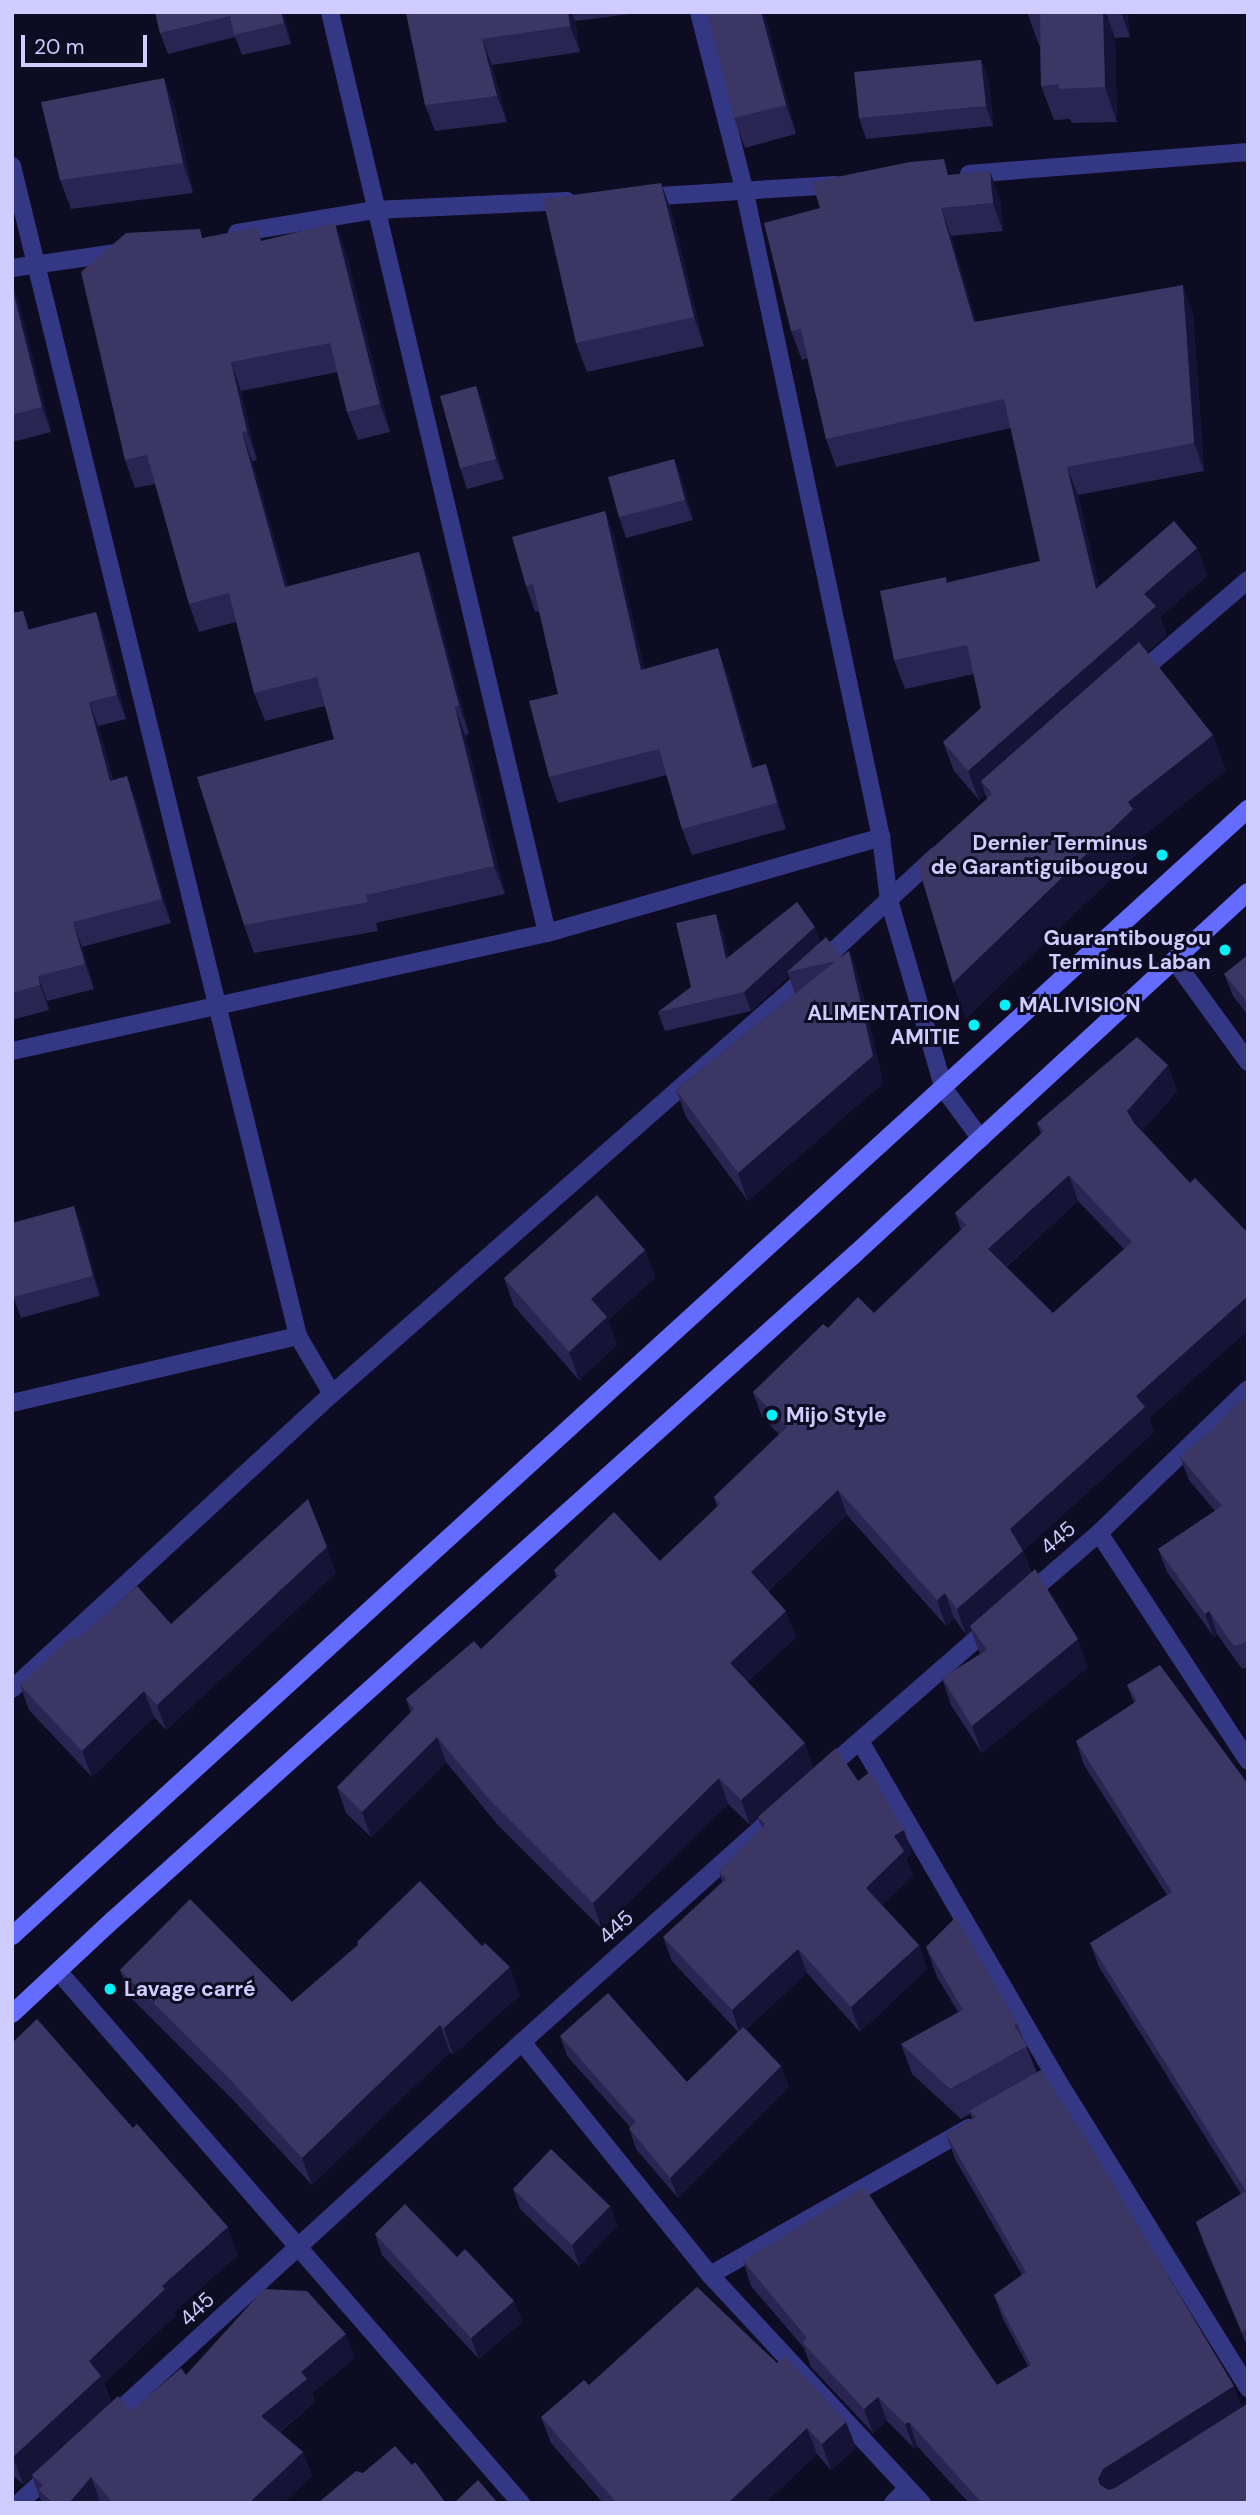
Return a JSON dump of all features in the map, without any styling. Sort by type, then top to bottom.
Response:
[{"type":"main road","points":[[12,1936],[1248,809]]},
{"type":"main road","points":[[12,2014],[981,1139],[1248,892]]},
{"type":"street","points":[[330,12],[548,933]]},
{"type":"street","points":[[699,12],[745,192],[881,837],[889,900],[944,1089],[981,1139]]},
{"type":"street","points":[[949,176],[1248,152]]},
{"type":"street","points":[[12,166],[298,1336],[332,1394]]},
{"type":"street","points":[[622,198],[854,184]]},
{"type":"street","points":[[212,237],[375,210],[581,200]]},
{"type":"street","points":[[12,268],[145,248]]},
{"type":"street","points":[[1122,688],[1248,580]]},
{"type":"street","points":[[12,1051],[215,1004],[548,933],[881,837]]},
{"type":"street","points":[[12,1689],[332,1394],[949,844]]},
{"type":"street","points":[[1174,960],[1248,1062]]},
{"type":"street","points":[[12,1404],[298,1336]]},
{"type":"street","name":"445","points":[[808,1786],[1099,1533],[1248,1389]]},
{"type":"street","points":[[1099,1533],[1248,1761]]},
{"type":"street","points":[[860,1741],[1050,2082],[1248,2388]]},
{"type":"street","name":"445","points":[[91,2436],[522,2042],[788,1805]]},
{"type":"street","points":[[58,1971],[521,2503]]},
{"type":"street","points":[[522,2042],[710,2275],[922,2503]]},
{"type":"street","points":[[710,2275],[985,2119]]},
{"type":"street","points":[[19,2503],[71,2455]]},
{"type":"street","points":[[893,2503],[908,2488]]},
{"type":"building","points":[[155,12],[281,12],[284,23],[234,35],[230,16],[160,33]]},
{"type":"building","points":[[568,12],[570,26],[482,39],[497,96],[425,105],[406,13]]},
{"type":"building","points":[[707,12],[761,12],[786,105],[734,118]]},
{"type":"building","points":[[1040,12],[1103,12],[1105,87],[1059,89],[1059,84],[1041,86]]},
{"type":"building","points":[[981,60],[986,106],[859,118],[854,72]]},
{"type":"building","points":[[164,78],[183,163],[60,180],[41,102]]},
{"type":"building","points":[[944,159],[948,175],[990,171],[993,203],[941,208],[974,322],[1183,285],[1194,443],[1067,467],[1096,589],[1174,521],[1197,548],[1144,594],[1156,606],[968,771],[943,742],[981,708],[967,645],[894,660],[880,591],[946,577],[947,583],[1040,561],[1004,399],[826,439],[801,329],[791,331],[764,223],[820,208],[812,182],[910,162]]},
{"type":"building","points":[[661,183],[694,317],[576,343],[543,199]]},
{"type":"building","points":[[335,223],[380,404],[347,412],[330,343],[231,362],[247,431],[242,432],[285,587],[419,552],[459,705],[455,707],[494,866],[366,895],[368,902],[244,925],[197,777],[334,739],[317,677],[254,693],[229,593],[189,604],[147,455],[125,460],[81,272],[126,233],[200,229],[202,238],[258,227],[261,241]]},
{"type":"building","points":[[12,288],[42,407],[12,415]]},
{"type":"building","points":[[476,386],[496,459],[460,468],[440,396]]},
{"type":"building","points":[[674,459],[685,500],[619,517],[608,477]]},
{"type":"building","points":[[605,511],[641,670],[718,648],[752,768],[766,764],[777,803],[682,829],[659,749],[549,777],[529,701],[558,694],[533,584],[526,586],[512,537]]},
{"type":"building","points":[[23,611],[28,630],[96,612],[117,695],[89,702],[110,781],[127,776],[162,899],[73,922],[85,964],[38,976],[40,985],[12,993],[12,613]]},
{"type":"building","points":[[1139,642],[1213,735],[1128,802],[1133,809],[953,983],[917,862],[992,794],[981,781]]},
{"type":"building","points":[[797,902],[815,927],[744,992],[658,1012],[691,987],[676,923],[716,914],[726,959]]},
{"type":"building","points":[[826,937],[841,957],[849,951],[873,1056],[738,1173],[676,1090],[836,961],[787,972]]},
{"type":"building","points":[[1248,955],[1248,1003],[1224,974]]},
{"type":"building","points":[[1137,1037],[1168,1065],[1127,1111],[1134,1123],[1190,1183],[1195,1178],[1248,1233],[1248,1296],[1136,1396],[1145,1407],[1010,1529],[1023,1551],[957,1609],[945,1593],[937,1600],[838,1490],[751,1572],[786,1611],[730,1663],[805,1743],[741,1800],[719,1778],[593,1903],[488,1798],[437,1737],[362,1812],[337,1787],[414,1709],[406,1699],[474,1641],[481,1649],[559,1575],[554,1570],[614,1512],[660,1561],[720,1504],[714,1497],[787,1427],[753,1392],[823,1324],[828,1328],[858,1297],[874,1313],[966,1225],[955,1213],[1044,1131],[1037,1123]],"holes":[[[1069,1175],[1132,1242],[1053,1313],[988,1249]]]},
{"type":"building","points":[[597,1195],[645,1250],[591,1299],[607,1317],[569,1352],[504,1278]]},
{"type":"building","points":[[74,1206],[93,1276],[13,1297],[12,1223]]},
{"type":"building","points":[[1242,1399],[1248,1404],[1248,1645],[1246,1642],[1234,1646],[1209,1611],[1205,1614],[1158,1549],[1222,1506],[1180,1457]]},
{"type":"building","points":[[308,1499],[327,1547],[157,1705],[144,1691],[82,1751],[20,1685],[72,1636],[76,1640],[137,1586],[171,1624]]},
{"type":"building","points":[[1035,1569],[1078,1639],[972,1726],[942,1678],[987,1650],[970,1626]]},
{"type":"building","points":[[1160,1665],[1248,1784],[1248,2329],[1242,2332],[1196,2222],[1246,2191],[1090,1943],[1172,1892],[1076,1741],[1137,1701],[1127,1685]]},
{"type":"building","points":[[836,1748],[858,1781],[870,1772],[904,1830],[894,1836],[904,1851],[866,1888],[919,1945],[851,2007],[798,1949],[732,2010],[663,1937],[726,1879],[719,1872],[765,1824],[758,1817]]},
{"type":"building","points":[[420,1881],[482,1946],[485,1943],[510,1967],[444,2028],[440,2025],[302,2158],[225,2074],[120,1970],[190,1899],[292,2002],[359,1944],[357,1942]]},
{"type":"building","points":[[956,1917],[1017,2023],[1014,2025],[1027,2046],[950,2089],[901,2044],[963,2010],[926,1947]]},
{"type":"building","points":[[608,1993],[687,2082],[743,2027],[781,2066],[670,2178],[629,2128],[636,2122],[560,2036]]},
{"type":"building","points":[[37,2019],[133,2128],[137,2124],[228,2227],[162,2286],[165,2289],[89,2361],[101,2376],[13,2457],[12,2043]]},
{"type":"building","points":[[1041,2070],[1084,2135],[1234,2386],[1103,2469],[1098,2479],[1100,2485],[1109,2490],[1115,2488],[1247,2404],[1248,2503],[982,2503],[909,2422],[905,2424],[878,2397],[864,2409],[802,2342],[807,2338],[743,2261],[864,2187],[997,2385],[1031,2365],[994,2295],[1026,2272],[946,2134],[976,2117],[969,2111]]},
{"type":"building","points":[[551,2149],[610,2206],[572,2245],[513,2189]]},
{"type":"building","points":[[405,2204],[457,2257],[465,2249],[514,2301],[471,2338],[375,2234]]},
{"type":"building","points":[[697,2287],[777,2363],[785,2356],[846,2422],[822,2444],[807,2428],[728,2503],[617,2503],[541,2417],[584,2380],[589,2385]]},
{"type":"building","points":[[264,2289],[307,2291],[346,2334],[301,2372],[307,2379],[261,2416],[303,2452],[249,2503],[113,2503],[91,2477],[69,2503],[53,2503],[39,2490],[43,2485],[32,2475],[118,2396],[131,2411],[181,2368],[186,2375]]},
{"type":"building","points":[[395,2446],[412,2465],[415,2462],[446,2503],[319,2502],[356,2471],[363,2473]]},
{"type":"building","points":[[478,2480],[498,2503],[454,2503]]},
{"type":"place","name":"Dernier Terminus de Garantiguibougou","points":[[1162,855]]},
{"type":"place","name":"Guarantibougou Terminus Laban","points":[[1225,950]]},
{"type":"place","name":"MALIVISION","points":[[1005,1005]]},
{"type":"place","name":"ALIMENTATION AMITIE","points":[[974,1025]]},
{"type":"place","name":"Mijo Style","points":[[772,1415]]},
{"type":"place","name":"Lavage carré","points":[[110,1989]]}]
